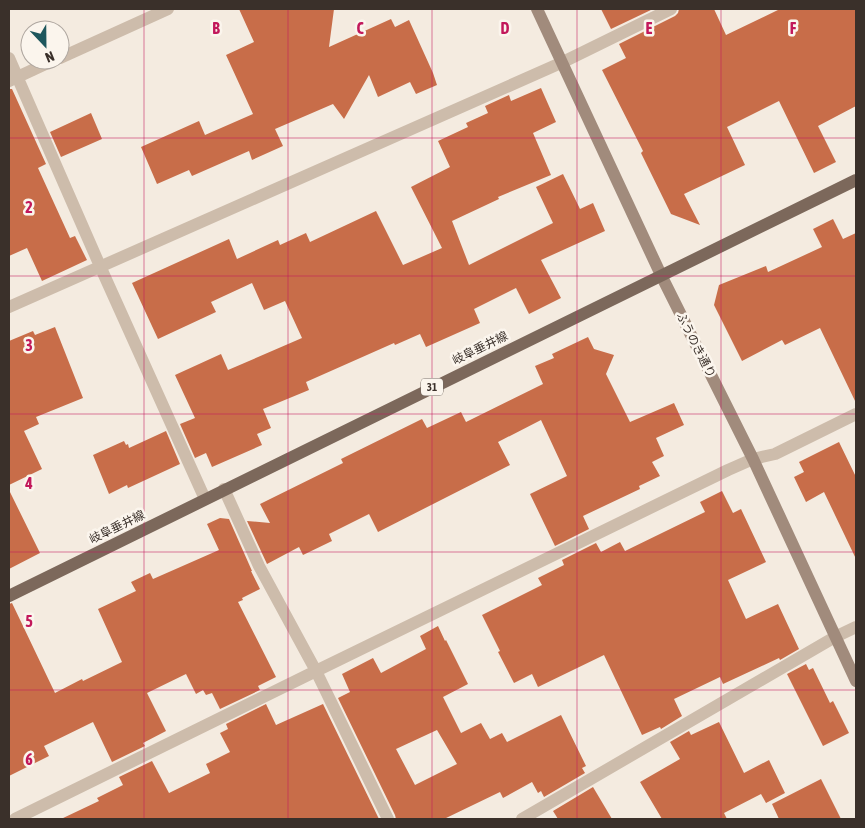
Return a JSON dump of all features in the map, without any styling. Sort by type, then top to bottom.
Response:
[{"type":"main road","name":"岐阜垂井線","points":[[9,596],[856,180]]},
{"type":"street","points":[[70,53],[168,9]]},
{"type":"street","name":"ふうのき通り","points":[[537,9],[661,275],[753,459],[856,681]]},
{"type":"street","points":[[9,307],[563,62],[671,9]]},
{"type":"street","points":[[9,58],[13,79],[205,499]]},
{"type":"street","points":[[13,79],[32,70]]},
{"type":"street","points":[[15,819],[728,470],[753,459],[776,454],[856,414]]},
{"type":"street","points":[[224,489],[259,566],[316,671],[388,819]]},
{"type":"street","points":[[522,819],[835,637],[856,627]]},
{"type":"building","points":[[239,9],[334,9],[329,47],[391,19],[395,27],[409,20],[437,85],[416,94],[410,82],[378,97],[369,75],[344,119],[333,104],[275,129],[283,146],[252,160],[249,151],[192,176],[189,170],[157,184],[141,147],[199,121],[205,135],[253,114],[226,55],[254,42]]},
{"type":"building","points":[[601,9],[653,9],[611,29]]},
{"type":"building","points":[[679,9],[714,9],[726,35],[780,9],[856,9],[856,106],[818,126],[836,162],[814,173],[779,101],[727,127],[745,165],[684,194],[700,225],[671,214],[641,153],[643,151],[602,70],[626,58],[619,44],[675,16]]},
{"type":"building","points":[[541,88],[556,122],[533,133],[551,175],[498,197],[499,199],[452,221],[469,265],[553,223],[536,187],[563,174],[580,209],[593,203],[605,231],[541,260],[561,298],[529,314],[516,288],[474,309],[480,323],[426,347],[420,334],[395,345],[394,343],[306,382],[309,390],[263,409],[271,428],[257,434],[262,445],[212,467],[206,453],[195,458],[180,424],[195,418],[175,375],[221,354],[228,370],[302,338],[285,301],[264,310],[252,283],[211,302],[216,312],[158,339],[132,283],[229,239],[237,259],[278,240],[280,245],[306,233],[310,242],[376,211],[403,265],[442,248],[411,187],[450,167],[438,141],[468,127],[466,123],[488,113],[485,106],[509,95],[511,101]]},
{"type":"building","points":[[9,89],[12,89],[46,164],[38,168],[70,238],[75,236],[87,260],[42,281],[27,248],[9,256]]},
{"type":"building","points":[[91,113],[102,139],[61,157],[50,132]]},
{"type":"building","points":[[833,219],[843,239],[856,233],[856,403],[820,328],[785,345],[782,340],[742,361],[714,305],[719,285],[766,266],[768,272],[822,247],[813,229]]},
{"type":"building","points":[[55,327],[83,398],[36,417],[39,424],[24,431],[42,469],[9,485],[9,341],[33,331],[35,335]]},
{"type":"building","points":[[588,337],[594,349],[614,355],[606,374],[630,422],[674,403],[684,425],[656,438],[664,456],[652,462],[660,476],[639,486],[640,489],[583,516],[589,529],[555,546],[530,494],[567,476],[541,420],[498,442],[510,465],[378,532],[369,514],[329,534],[332,541],[303,555],[299,547],[267,564],[247,521],[270,523],[260,504],[343,463],[341,459],[422,419],[427,428],[461,412],[466,422],[543,384],[535,366],[554,358],[552,354]]},
{"type":"building","points":[[166,431],[180,464],[128,488],[127,485],[109,494],[93,455],[124,441],[126,445],[128,444],[129,448]]},
{"type":"building","points":[[839,442],[856,477],[856,559],[824,492],[806,502],[794,477],[804,472],[799,462]]},
{"type":"building","points":[[9,490],[40,553],[9,569]]},
{"type":"building","points":[[722,491],[733,513],[741,509],[766,562],[728,580],[746,619],[778,604],[799,649],[780,660],[779,658],[723,684],[720,677],[674,699],[682,716],[661,729],[660,727],[642,735],[604,655],[538,687],[532,674],[514,683],[482,615],[542,585],[538,578],[564,565],[562,560],[596,543],[601,552],[620,542],[625,551],[705,512],[700,502]]},
{"type":"building","points":[[220,518],[229,519],[260,589],[238,602],[276,677],[258,686],[260,690],[220,709],[212,693],[206,695],[203,690],[196,694],[186,674],[147,693],[166,731],[143,743],[145,746],[112,762],[93,722],[44,746],[49,756],[9,776],[9,604],[12,603],[55,693],[122,662],[98,609],[136,591],[131,582],[150,573],[153,579],[219,550],[207,524]]},
{"type":"building","points":[[438,626],[468,684],[443,697],[461,733],[481,723],[490,739],[502,733],[507,742],[561,715],[586,766],[582,768],[585,773],[544,797],[541,791],[538,793],[532,782],[503,798],[500,792],[444,819],[396,819],[338,698],[350,692],[342,674],[373,658],[381,673],[426,649],[420,636]],"holes":[[[437,730],[457,764],[415,785],[396,749]]]},
{"type":"building","points":[[806,664],[809,670],[813,668],[830,703],[833,701],[849,733],[823,746],[787,674]]},
{"type":"building","points":[[266,704],[276,725],[323,704],[379,819],[61,819],[99,801],[97,798],[123,785],[119,777],[152,761],[169,793],[210,773],[206,764],[230,752],[220,733],[228,729],[226,724]]},
{"type":"building","points":[[719,722],[744,773],[769,760],[785,793],[766,803],[761,794],[724,813],[727,819],[662,819],[640,782],[680,759],[670,742],[689,731],[691,735]]},
{"type":"building","points":[[821,779],[841,819],[779,819],[772,804]]},
{"type":"building","points":[[593,787],[612,819],[558,819],[553,811]]}]
